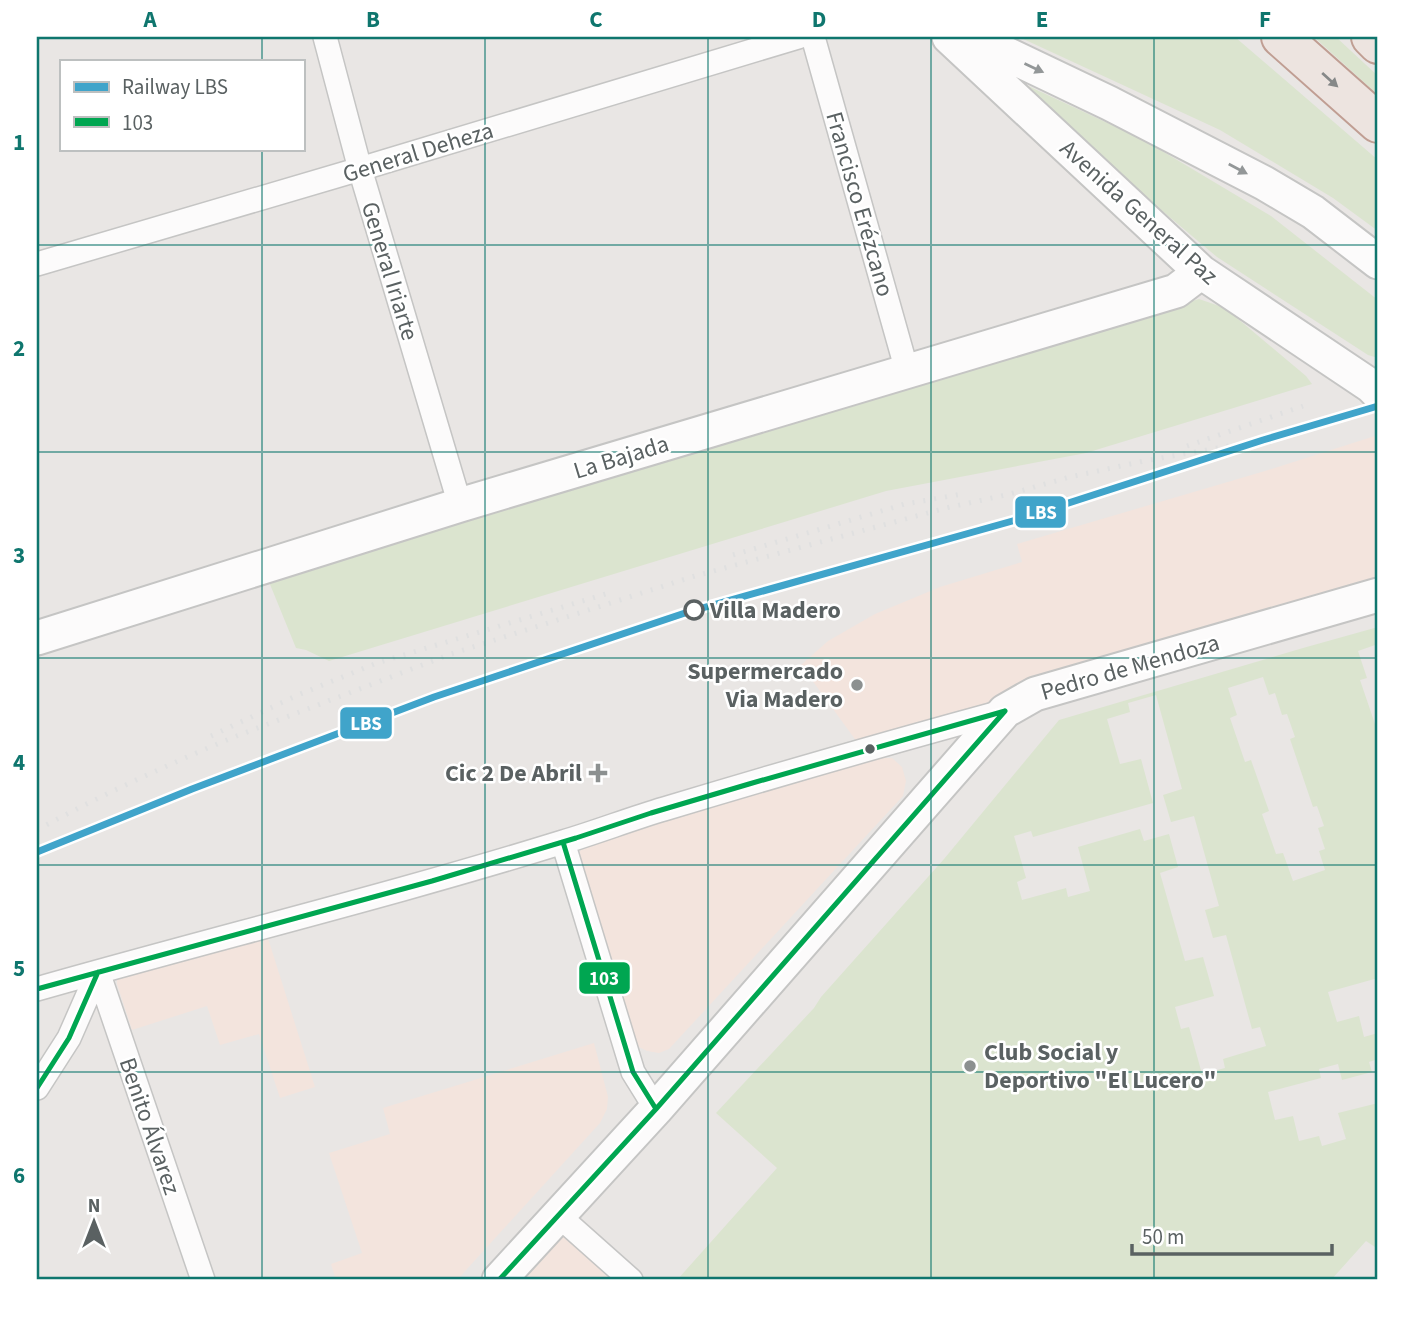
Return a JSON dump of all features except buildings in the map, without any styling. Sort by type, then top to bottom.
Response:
[{"type":"highway","points":[[1281,37],[1378,124]]},
{"type":"highway","points":[[1371,37],[1378,44]]},
{"type":"street","name":"General Iriarte","points":[[324,37],[360,169],[460,505]]},
{"type":"street","name":"General Deheza","points":[[37,264],[798,37]]},
{"type":"street","name":"Francisco Erézcano","points":[[813,37],[907,371]]},
{"type":"street","name":"Avenida General Paz","points":[[948,37],[1201,272],[1378,393]]},
{"type":"street","points":[[974,37],[1264,183],[1314,212],[1378,262]]},
{"type":"street","name":"La Bajada","points":[[37,638],[460,505],[1176,291],[1201,272]]},
{"type":"street","name":"Pedro de Mendoza","points":[[37,989],[563,842],[863,750],[1005,711],[1035,694],[1378,595]]},
{"type":"street","points":[[499,1280],[656,1109],[1005,711]]},
{"type":"street","points":[[563,842],[633,1073],[656,1109]]},
{"type":"street","points":[[37,1088],[69,1038],[98,972]]},
{"type":"street","name":"Benito Álvarez","points":[[98,972],[203,1280]]},
{"type":"street","points":[[559,1216],[631,1280]]},
{"type":"shaded area","points":[[1378,435],[1378,584],[857,742],[801,665],[828,641],[875,614],[940,587],[1022,562],[1017,544]]},
{"type":"shaded area","points":[[878,758],[892,758],[902,767],[906,781],[903,796],[669,1049],[659,1053],[639,1047],[633,1037],[579,855],[582,846],[590,840]]},
{"type":"shaded area","points":[[266,932],[315,1087],[280,1098],[259,1034],[220,1045],[207,1006],[132,1030],[117,984],[117,978]]},
{"type":"shaded area","points":[[594,1043],[608,1097],[607,1109],[600,1123],[457,1280],[336,1280],[331,1264],[362,1253],[329,1153],[390,1134],[383,1108]]},
{"type":"shaded area","points":[[564,1236],[570,1238],[618,1280],[519,1280],[557,1239]]},
{"type":"green space","points":[[1019,37],[1235,37],[1378,160],[1378,231],[1333,198],[1220,130]]},
{"type":"green space","points":[[1314,37],[1336,37],[1378,76],[1378,95]]},
{"type":"green space","points":[[996,71],[1142,139],[1271,216],[1378,300],[1378,358],[1368,355],[1217,257]]},
{"type":"green space","points":[[1199,299],[1225,308],[1312,384],[1086,453],[886,491],[329,661],[296,648],[267,577]]},
{"type":"green space","points":[[1378,627],[1378,644],[1358,651],[1367,678],[1360,680],[1375,724],[1378,723],[1378,978],[1328,992],[1337,1022],[1359,1016],[1364,1037],[1378,1033],[1378,1059],[1369,1062],[1372,1072],[1342,1080],[1338,1064],[1319,1069],[1321,1078],[1268,1092],[1275,1120],[1293,1116],[1299,1141],[1319,1136],[1322,1146],[1346,1139],[1338,1113],[1378,1103],[1378,1249],[1366,1241],[1331,1280],[677,1280],[777,1168],[716,1113],[814,1008],[944,859],[1059,720]],"holes":[[[1263,677],[1269,695],[1275,693],[1282,715],[1287,714],[1295,737],[1290,739],[1313,807],[1317,806],[1324,826],[1318,828],[1325,849],[1319,851],[1325,870],[1293,881],[1283,853],[1276,854],[1262,814],[1269,811],[1251,760],[1245,762],[1230,718],[1237,715],[1228,688]],[[1156,695],[1182,789],[1163,795],[1171,822],[1194,816],[1219,906],[1205,910],[1213,938],[1226,935],[1252,1029],[1260,1027],[1266,1046],[1223,1059],[1225,1068],[1202,1074],[1189,1027],[1181,1029],[1175,1007],[1214,996],[1203,957],[1185,961],[1160,873],[1178,867],[1169,834],[1144,841],[1140,829],[1078,847],[1090,891],[1068,897],[1066,888],[1022,900],[1017,882],[1026,878],[1014,836],[1031,831],[1033,837],[1153,803],[1141,759],[1120,764],[1107,719],[1130,712],[1128,703]]]},
{"type":"railway","points":[[1187,446],[1303,406]]},
{"type":"railway","points":[[37,830],[134,781],[234,737],[451,654],[695,576],[1070,477],[1263,440]]},
{"type":"railway","points":[[733,555],[905,504],[962,494]]},
{"type":"railway","points":[[211,736],[298,695],[377,663],[609,593]]},
{"type":"rail line","name":"LBS","points":[[37,852],[192,789],[434,697],[688,612],[1016,520],[1263,440],[1378,406]]},
{"type":"transit line","name":"103","points":[[37,989],[432,881],[651,813],[1005,711]]},
{"type":"transit line","name":"103","points":[[499,1280],[656,1109],[1005,711]]},
{"type":"transit line","name":"103","points":[[563,842],[633,1072],[656,1109]]},
{"type":"transit line","name":"103","points":[[37,1088],[69,1038],[98,972]]},
{"type":"place","name":"Villa Madero","points":[[694,610]]},
{"type":"place","name":"Supermercado Via Madero","points":[[857,685]]},
{"type":"place","name":"Cic 2 De Abril","points":[[598,773]]},
{"type":"place","name":"Club Social y Deportivo \"El Lucero\"","points":[[970,1066]]}]
